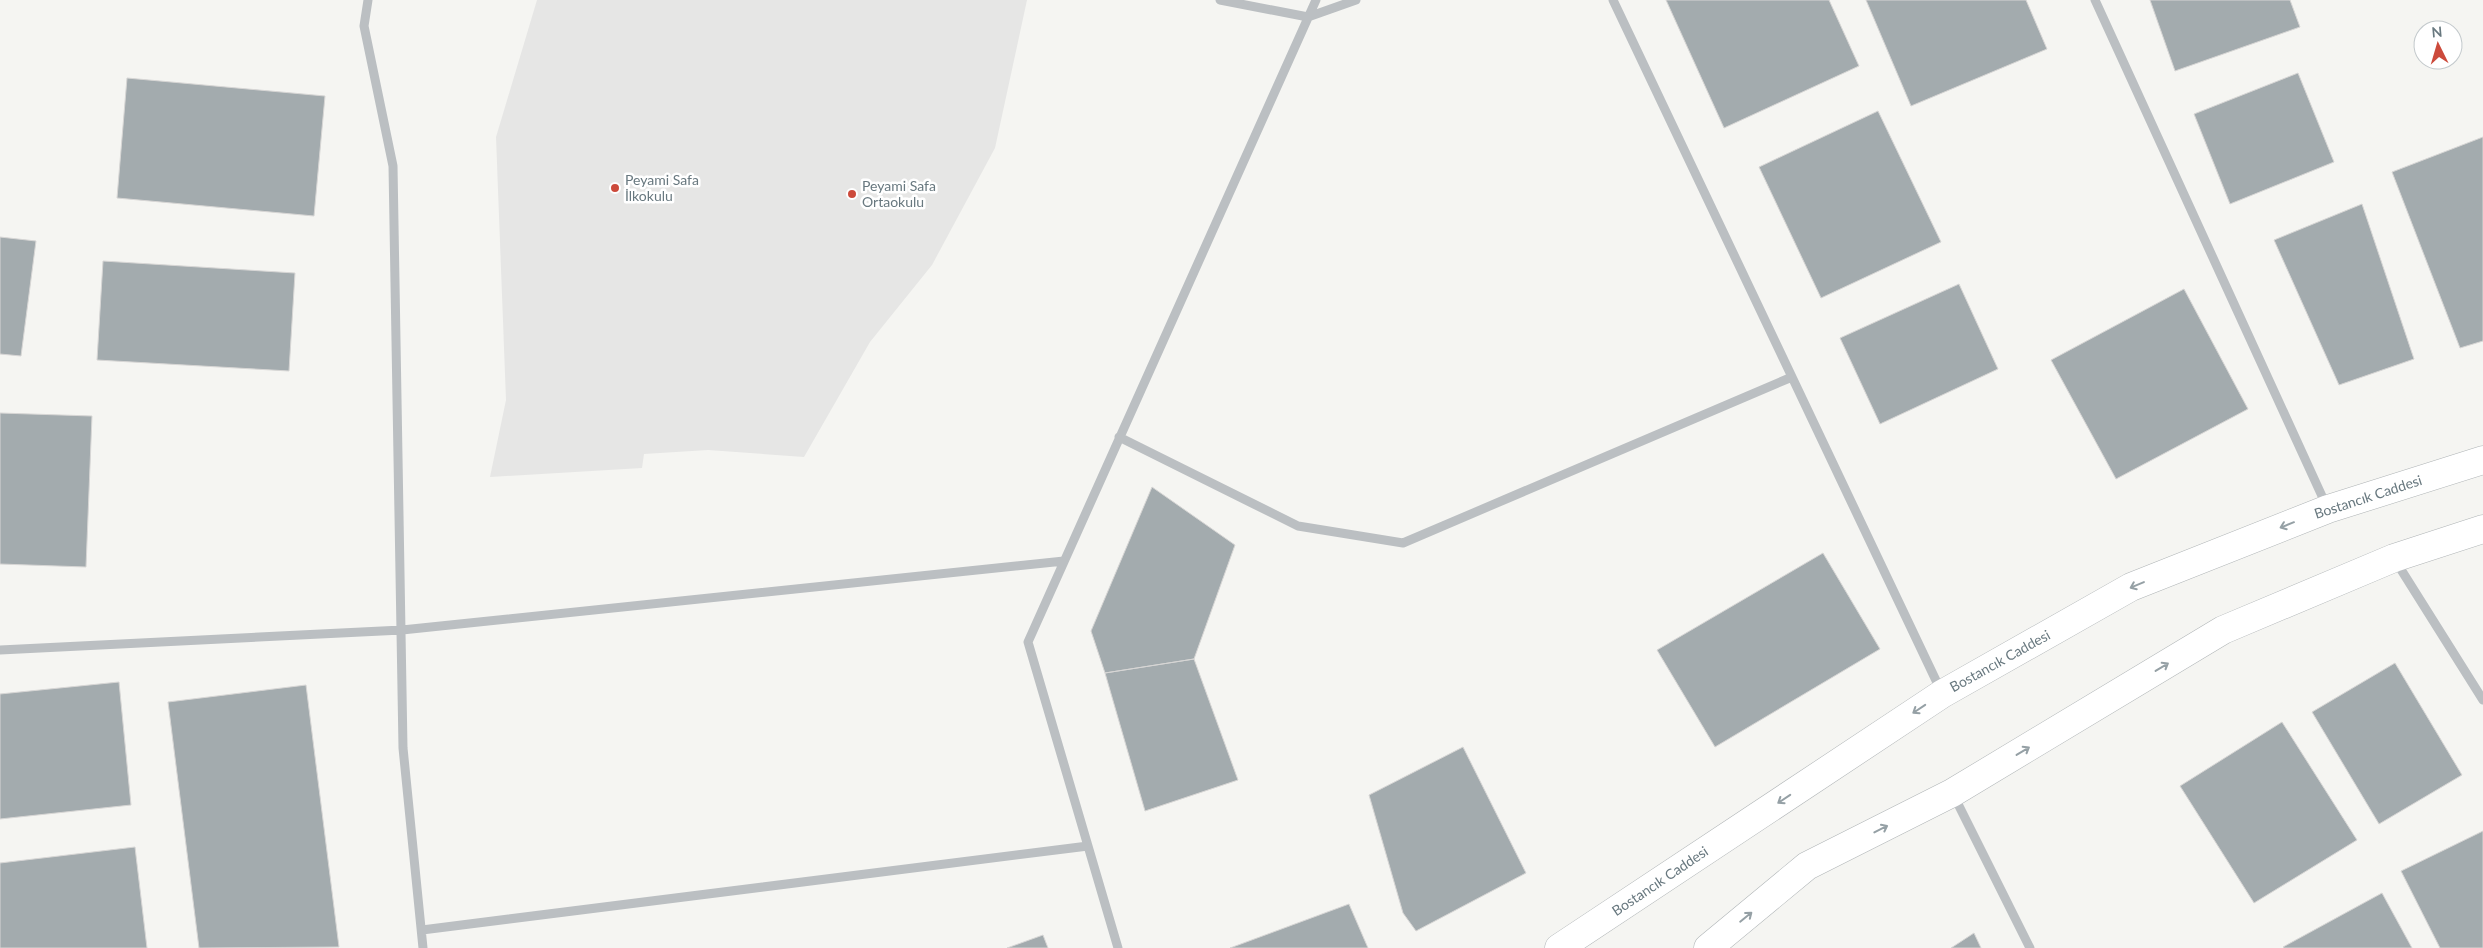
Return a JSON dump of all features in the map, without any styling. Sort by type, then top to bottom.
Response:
[{"type":"main road","name":"Bostancık Caddesi","points":[[1559,948],[1942,694],[2131,587],[2328,509],[2483,460]]},
{"type":"main road","points":[[1708,948],[1807,866],[1952,794],[2223,630],[2394,558],[2483,530]]},
{"type":"street","points":[[368,0],[364,26],[393,166],[403,748],[423,948]]},
{"type":"street","points":[[1220,0],[1308,17],[1356,0]]},
{"type":"street","points":[[1118,948],[1028,642],[1316,0]]},
{"type":"street","points":[[1612,0],[1942,694]]},
{"type":"street","points":[[2095,0],[2328,509]]},
{"type":"street","points":[[1120,437],[1298,526],[1403,544],[1792,377]]},
{"type":"street","points":[[2394,558],[2483,700]]},
{"type":"street","points":[[0,650],[402,630],[1064,561]]},
{"type":"street","points":[[1952,794],[2030,948]]},
{"type":"street","points":[[422,930],[1088,846]]},
{"type":"shaded area","name":"Peyami Safa İlkokulu","points":[[537,0],[1027,0],[995,148],[932,265],[870,342],[804,457],[708,450],[644,454],[642,468],[490,477],[506,400],[496,137]]},
{"type":"building","points":[[1666,0],[1829,0],[1859,66],[1724,128]]},
{"type":"building","points":[[1866,0],[2026,0],[2047,49],[1911,106]]},
{"type":"building","points":[[2150,0],[2290,0],[2300,27],[2175,71]]},
{"type":"building","points":[[2298,73],[2334,162],[2230,204],[2194,114]]},
{"type":"building","points":[[127,78],[325,96],[314,216],[117,198]]},
{"type":"building","points":[[1878,111],[1941,242],[1821,298],[1759,167]]},
{"type":"building","points":[[2483,137],[2483,341],[2460,348],[2392,172]]},
{"type":"building","points":[[2362,204],[2414,359],[2339,385],[2274,240]]},
{"type":"building","points":[[0,237],[36,241],[21,356],[0,354]]},
{"type":"building","points":[[103,261],[295,273],[289,371],[97,360]]},
{"type":"building","points":[[1959,284],[1998,369],[1880,424],[1840,338]]},
{"type":"building","points":[[2184,289],[2248,409],[2116,479],[2051,360]]},
{"type":"building","points":[[0,413],[92,416],[86,567],[0,564]]},
{"type":"building","points":[[1152,487],[1235,545],[1194,659],[1105,673],[1091,631]]},
{"type":"building","points":[[1823,553],[1880,649],[1715,747],[1657,650]]},
{"type":"building","points":[[1194,659],[1238,780],[1145,811],[1105,673]]},
{"type":"building","points":[[2395,663],[2462,775],[2379,824],[2312,712]]},
{"type":"building","points":[[119,682],[131,805],[0,819],[0,694]]},
{"type":"building","points":[[306,685],[339,947],[199,948],[168,702]]},
{"type":"building","points":[[2282,722],[2357,840],[2254,903],[2180,786]]},
{"type":"building","points":[[1463,747],[1526,873],[1416,931],[1403,913],[1369,795]]},
{"type":"building","points":[[2483,831],[2483,948],[2440,948],[2401,871]]},
{"type":"building","points":[[135,847],[147,948],[0,948],[0,863]]},
{"type":"building","points":[[2382,893],[2412,948],[2283,947]]},
{"type":"building","points":[[1349,904],[1368,948],[1230,948]]},
{"type":"building","points":[[1974,933],[1981,948],[1951,948]]},
{"type":"building","points":[[1043,935],[1048,948],[1007,948]]},
{"type":"place","name":"Peyami Safa İlkokulu","points":[[615,188]]},
{"type":"place","name":"Peyami Safa Ortaokulu","points":[[852,194]]}]
